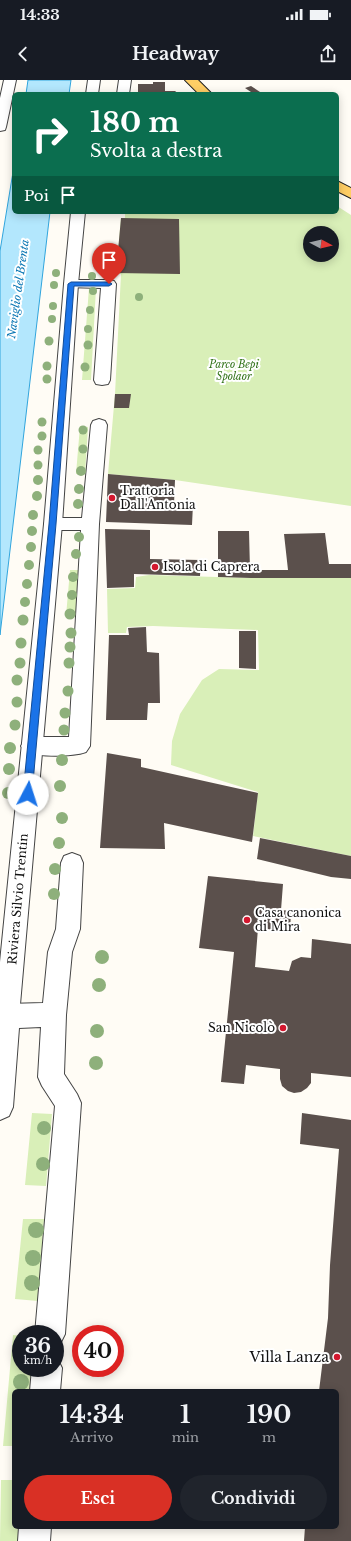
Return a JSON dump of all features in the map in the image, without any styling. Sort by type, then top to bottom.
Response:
[{"type":"main road","points":[[191,80],[204,92]]},
{"type":"main road","points":[[339,186],[351,194]]},
{"type":"street","points":[[0,127],[10,80]]},
{"type":"street","points":[[92,92],[94,80]]},
{"type":"street","points":[[123,92],[125,80]]},
{"type":"street","name":"Riviera Silvio Trentin","points":[[0,1107],[4,1016],[53,524],[71,284],[78,214]]},
{"type":"street","points":[[71,284],[109,284],[102,380]]},
{"type":"street","points":[[32,746],[79,746],[90,524],[99,425]]},
{"type":"street","points":[[53,524],[90,524]]},
{"type":"street","points":[[51,1325],[68,1103],[51,1077],[54,1015],[60,952],[68,929],[72,862]]},
{"type":"street","points":[[4,1016],[54,1015]]},
{"type":"street","points":[[45,1389],[46,1377]]},
{"type":"street","points":[[34,1541],[35,1529]]},
{"type":"green space","name":"Parco Bepi Spolaor","points":[[339,207],[351,215],[351,506],[175,480],[108,474],[115,394],[121,274],[116,273],[121,218],[125,218],[125,214],[339,214]]},
{"type":"green space","points":[[89,288],[96,288],[91,380],[82,380]]},
{"type":"green space","points":[[80,426],[88,427],[85,474],[76,474]]},
{"type":"green space","points":[[70,570],[79,570],[76,616],[66,616]]},
{"type":"green space","points":[[149,575],[251,578],[351,578],[351,856],[253,836],[258,792],[171,765],[172,741],[180,714],[202,680],[219,669],[259,670],[258,630],[153,626],[127,627],[126,633],[108,633],[107,589],[135,588],[136,577]]},
{"type":"green space","points":[[32,1113],[52,1114],[46,1186],[25,1185]]},
{"type":"green space","points":[[23,1219],[44,1219],[38,1301],[15,1299]]},
{"type":"green space","points":[[12,1346],[12,1377],[32,1377],[31,1389],[12,1389],[12,1446],[3,1446]]},
{"type":"green space","points":[[1,1480],[12,1480],[12,1529],[22,1529],[21,1541],[0,1541]]},
{"type":"water","points":[[28,80],[71,80],[69,92],[26,92]]},
{"type":"water","name":"Naviglio del Brenta","points":[[12,178],[12,214],[50,214],[0,635],[0,251]]},
{"type":"building","points":[[153,82],[165,82],[165,91],[176,92],[138,92],[138,84],[153,84]]},
{"type":"building","points":[[251,86],[260,92],[251,92],[245,88]]},
{"type":"building","points":[[121,218],[179,219],[180,274],[116,273]]},
{"type":"building","points":[[115,394],[131,394],[129,408],[114,408]]},
{"type":"building","points":[[108,474],[175,480],[174,504],[193,504],[192,525],[106,522]]},
{"type":"building","points":[[105,529],[150,530],[150,559],[201,560],[200,576],[134,574],[134,587],[107,588]]},
{"type":"building","points":[[218,531],[249,531],[250,570],[288,570],[284,534],[325,533],[329,564],[351,564],[351,578],[218,577]]},
{"type":"building","points":[[146,627],[147,652],[159,653],[160,703],[148,703],[147,720],[106,720],[109,635],[129,635],[128,628]]},
{"type":"building","points":[[239,631],[256,631],[256,669],[239,668]]},
{"type":"building","points":[[107,753],[141,759],[141,767],[258,793],[252,842],[164,823],[165,849],[100,848]]},
{"type":"building","points":[[260,838],[351,856],[351,879],[331,877],[257,859]]},
{"type":"building","points":[[208,876],[283,884],[281,910],[291,911],[290,932],[258,928],[255,967],[289,971],[292,961],[301,957],[311,958],[312,939],[351,944],[351,1077],[311,1073],[311,1083],[307,1088],[301,1092],[294,1093],[288,1091],[282,1086],[280,1069],[246,1065],[244,1084],[221,1082],[234,952],[199,948]]},
{"type":"building","points":[[302,1113],[351,1120],[351,1541],[304,1541],[305,1529],[339,1529],[339,1389],[319,1389],[328,1318],[330,1265],[339,1149],[300,1144]]},
{"type":"place","name":"Trattoria Dall'Antonia","points":[[112,498]]},
{"type":"place","name":"Isola di Caprera","points":[[155,567]]},
{"type":"place","name":"Casa canonica di Mira","points":[[247,920]]},
{"type":"place","name":"San Nicolò","points":[[283,1028]]},
{"type":"place","name":"Villa Lanza","points":[[337,1357]]},
{"type":"route","points":[[28,794],[53,524],[71,284],[109,284]]}]
